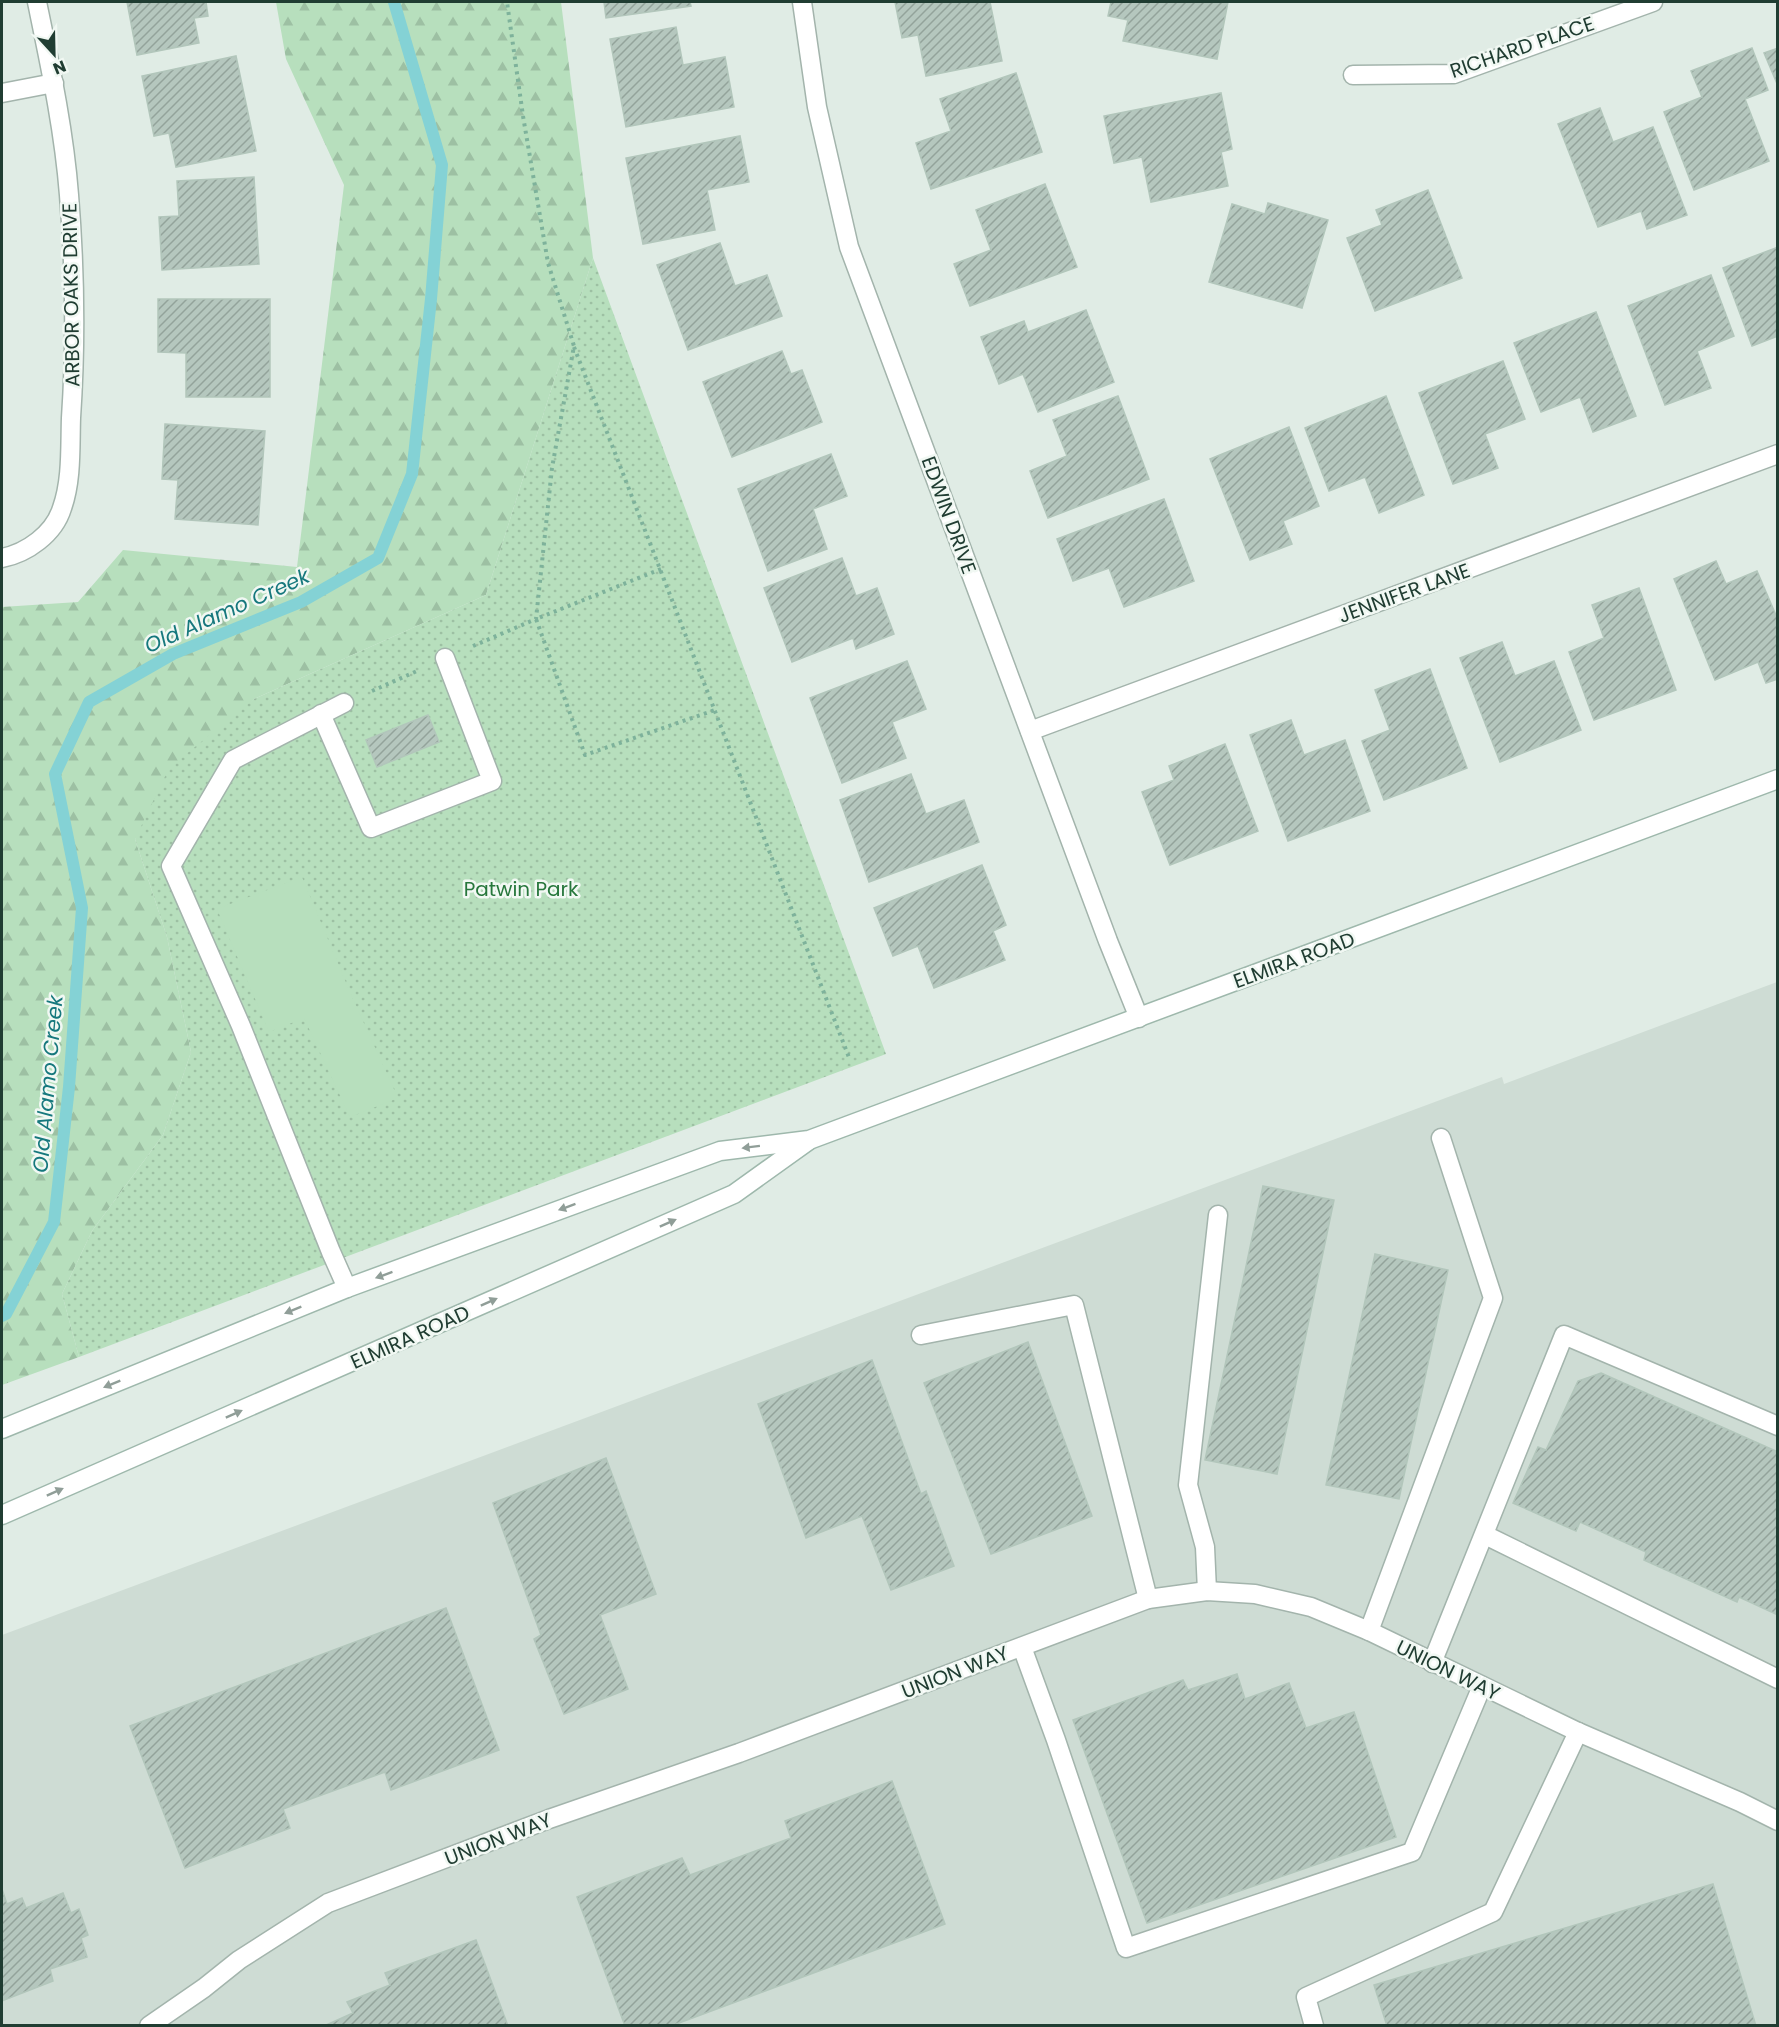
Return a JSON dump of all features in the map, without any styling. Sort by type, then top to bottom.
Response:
[{"type":"street","name":"ARBOR OAKS DRIVE","points":[[2,558],[28,548],[54,525],[62,510],[67,489],[75,368],[69,193],[54,83],[37,2]]},
{"type":"street","name":"EDWIN DRIVE","points":[[802,2],[817,107],[849,247],[1108,941],[1139,1018]]},
{"type":"street","name":"RICHARD PLACE","points":[[1353,75],[1454,74],[1653,2]]},
{"type":"street","points":[[2,93],[54,83]]},
{"type":"street","name":"JENNIFER LANE","points":[[1030,731],[1778,454]]},
{"type":"street","points":[[321,714],[371,828],[492,781],[446,658]]},
{"type":"street","points":[[344,703],[233,760],[171,866],[241,1026],[347,1288]]},
{"type":"street","name":"ELMIRA ROAD","points":[[2,1429],[347,1288],[720,1151],[809,1140],[1778,779]]},
{"type":"street","points":[[1368,1631],[1493,1298],[1441,1138]]},
{"type":"street","name":"ELMIRA ROAD","points":[[2,1515],[734,1194],[809,1140]]},
{"type":"street","points":[[1207,1591],[1205,1547],[1188,1485],[1218,1215]]},
{"type":"street","points":[[921,1335],[1074,1305],[1148,1599]]},
{"type":"street","points":[[1432,1663],[1564,1335],[1778,1426]]},
{"type":"street","points":[[1485,1534],[1778,1679]]},
{"type":"street","name":"UNION WAY","points":[[149,2025],[204,1988],[239,1960],[328,1903],[549,1819],[739,1753],[1148,1599],[1207,1591],[1255,1594],[1311,1607],[1368,1631],[1578,1732],[1740,1802],[1778,1821]]},
{"type":"street","points":[[1022,1647],[1126,1948],[1412,1852],[1482,1686]]},
{"type":"street","points":[[1314,2025],[1306,1997],[1492,1912],[1578,1732]]},
{"type":"path","points":[[507,2],[523,116],[548,263],[574,346],[850,1060]]},
{"type":"path","points":[[574,346],[552,468],[536,619],[585,754],[715,710]]},
{"type":"path","points":[[344,703],[536,619],[661,569]]},
{"type":"shaded area","points":[[1777,982],[1777,2025],[2,2026],[2,1635],[1502,1077],[1504,1084]]},
{"type":"green space","points":[[276,2],[561,2],[593,258],[486,595],[254,699],[135,839],[167,937],[191,1052],[163,1135],[92,1231],[62,1294],[79,1357],[2,1385],[2,607],[78,602],[123,550],[297,567],[344,185],[286,59]]},
{"type":"green space","name":"Patwin Park","points":[[593,258],[886,1054],[79,1357],[62,1294],[92,1231],[163,1135],[191,1052],[167,937],[135,839],[169,768],[254,699],[486,595]]},
{"type":"green space","points":[[302,877],[352,997],[398,1098],[350,1117],[304,1018],[269,1032],[217,909]]},
{"type":"building","points":[[127,2],[206,2],[208,16],[194,18],[199,43],[137,55]]},
{"type":"building","points":[[604,2],[690,2],[691,6],[606,18]]},
{"type":"building","points":[[895,2],[990,2],[1002,61],[926,76],[918,35],[902,38]]},
{"type":"building","points":[[1111,2],[1228,2],[1217,59],[1123,41],[1128,20],[1108,16]]},
{"type":"building","points":[[676,27],[683,65],[725,57],[734,107],[626,127],[610,39]]},
{"type":"building","points":[[1752,48],[1768,90],[1745,99],[1769,161],[1694,190],[1664,112],[1702,97],[1691,71]]},
{"type":"building","points":[[1778,48],[1778,86],[1764,53]]},
{"type":"building","points":[[236,56],[256,151],[176,167],[169,133],[154,136],[142,76]]},
{"type":"building","points":[[1016,73],[1042,152],[931,189],[916,143],[951,131],[940,99]]},
{"type":"building","points":[[1221,93],[1232,149],[1221,152],[1228,186],[1151,202],[1142,157],[1114,163],[1104,116]]},
{"type":"building","points":[[1600,108],[1613,142],[1653,127],[1687,215],[1647,229],[1641,211],[1598,227],[1558,124]]},
{"type":"building","points":[[740,136],[749,182],[707,190],[715,230],[643,244],[626,158]]},
{"type":"building","points":[[254,177],[259,264],[162,270],[159,217],[179,216],[177,181]]},
{"type":"building","points":[[1045,184],[1077,267],[970,306],[954,264],[991,250],[976,210]]},
{"type":"building","points":[[1428,190],[1462,278],[1375,311],[1347,238],[1382,225],[1376,210]]},
{"type":"building","points":[[1268,203],[1328,220],[1302,308],[1209,282],[1232,204],[1265,214]]},
{"type":"building","points":[[720,243],[735,286],[767,275],[782,316],[688,350],[657,265]]},
{"type":"building","points":[[1778,247],[1778,336],[1752,346],[1723,268]]},
{"type":"building","points":[[1711,275],[1734,336],[1697,351],[1711,388],[1665,405],[1628,306]]},
{"type":"building","points":[[158,299],[270,299],[270,397],[186,397],[186,353],[158,352]]},
{"type":"building","points":[[1086,310],[1114,382],[1038,412],[1023,374],[999,384],[981,337],[1024,321],[1028,332]]},
{"type":"building","points":[[1596,312],[1636,416],[1593,432],[1580,397],[1541,412],[1514,343]]},
{"type":"building","points":[[782,351],[791,374],[802,370],[822,422],[732,457],[703,382]]},
{"type":"building","points":[[1503,361],[1525,419],[1485,434],[1498,468],[1453,484],[1419,393]]},
{"type":"building","points":[[1118,396],[1149,479],[1048,518],[1030,471],[1067,456],[1053,420]]},
{"type":"building","points":[[1386,396],[1424,495],[1379,513],[1365,477],[1329,491],[1305,428]]},
{"type":"building","points":[[165,424],[265,431],[258,525],[175,519],[178,480],[162,479]]},
{"type":"building","points":[[1289,427],[1319,506],[1283,521],[1292,544],[1250,560],[1210,459]]},
{"type":"building","points":[[831,454],[847,496],[813,509],[827,549],[768,571],[738,489]]},
{"type":"building","points":[[1164,499],[1194,581],[1124,607],[1109,568],[1073,581],[1057,539]]},
{"type":"building","points":[[842,558],[856,596],[877,588],[894,634],[856,649],[853,638],[792,662],[764,588]]},
{"type":"building","points":[[1716,561],[1726,584],[1757,571],[1778,620],[1778,679],[1766,683],[1758,662],[1715,680],[1674,579]]},
{"type":"building","points":[[1639,588],[1676,690],[1594,720],[1569,652],[1604,638],[1592,605]]},
{"type":"building","points":[[1502,642],[1515,676],[1554,661],[1581,730],[1500,762],[1460,658]]},
{"type":"building","points":[[907,661],[926,709],[892,722],[906,758],[842,783],[810,698]]},
{"type":"building","points":[[1430,669],[1467,768],[1384,800],[1362,741],[1390,730],[1375,690]]},
{"type":"building","points":[[428,715],[439,742],[377,767],[366,740]]},
{"type":"building","points":[[1291,720],[1304,755],[1345,740],[1370,811],[1288,841],[1250,735]]},
{"type":"building","points":[[1225,744],[1258,831],[1170,865],[1142,792],[1174,780],[1169,766]]},
{"type":"building","points":[[911,774],[926,814],[964,800],[979,842],[869,882],[840,800]]},
{"type":"building","points":[[982,865],[1006,925],[993,931],[1005,960],[934,988],[918,946],[893,956],[874,908]]},
{"type":"building","points":[[1263,1186],[1334,1200],[1277,1474],[1205,1460]]},
{"type":"building","points":[[1375,1254],[1448,1270],[1399,1499],[1326,1485]]},
{"type":"building","points":[[1028,1342],[1092,1516],[991,1554],[924,1383]]},
{"type":"building","points":[[872,1360],[921,1494],[926,1491],[954,1566],[891,1590],[862,1516],[806,1538],[758,1404]]},
{"type":"building","points":[[1601,1373],[1778,1452],[1778,1615],[1739,1597],[1737,1602],[1644,1560],[1646,1552],[1580,1522],[1576,1531],[1513,1503],[1538,1447],[1546,1450],[1578,1381]]},
{"type":"building","points":[[606,1458],[656,1594],[600,1615],[628,1689],[564,1714],[534,1639],[541,1635],[493,1503]]},
{"type":"building","points":[[446,1608],[499,1750],[391,1790],[385,1772],[283,1809],[290,1828],[185,1868],[130,1726]]},
{"type":"building","points":[[1237,1674],[1245,1699],[1289,1683],[1306,1728],[1354,1712],[1396,1837],[1147,1923],[1073,1720],[1183,1680],[1188,1690]]},
{"type":"building","points":[[892,1781],[945,1924],[671,2026],[625,2026],[577,1897],[682,1858],[690,1875],[791,1838],[785,1821]]},
{"type":"building","points":[[1713,1884],[1756,2026],[1387,2026],[1374,1985]]},
{"type":"building","points":[[2,1889],[7,1904],[22,1898],[26,1908],[63,1893],[71,1913],[79,1909],[88,1935],[81,1938],[87,1957],[50,1969],[53,1981],[2,2001]]},
{"type":"building","points":[[476,1940],[508,2026],[324,2026],[353,2013],[347,2002],[390,1985],[385,1973]]},
{"type":"waterway","name":"Old Alamo Creek","points":[[2,1316],[6,1314],[54,1222],[69,1087],[82,908],[55,774],[89,702],[173,654],[301,602],[378,558],[412,474],[431,299],[442,165],[394,2]]}]
